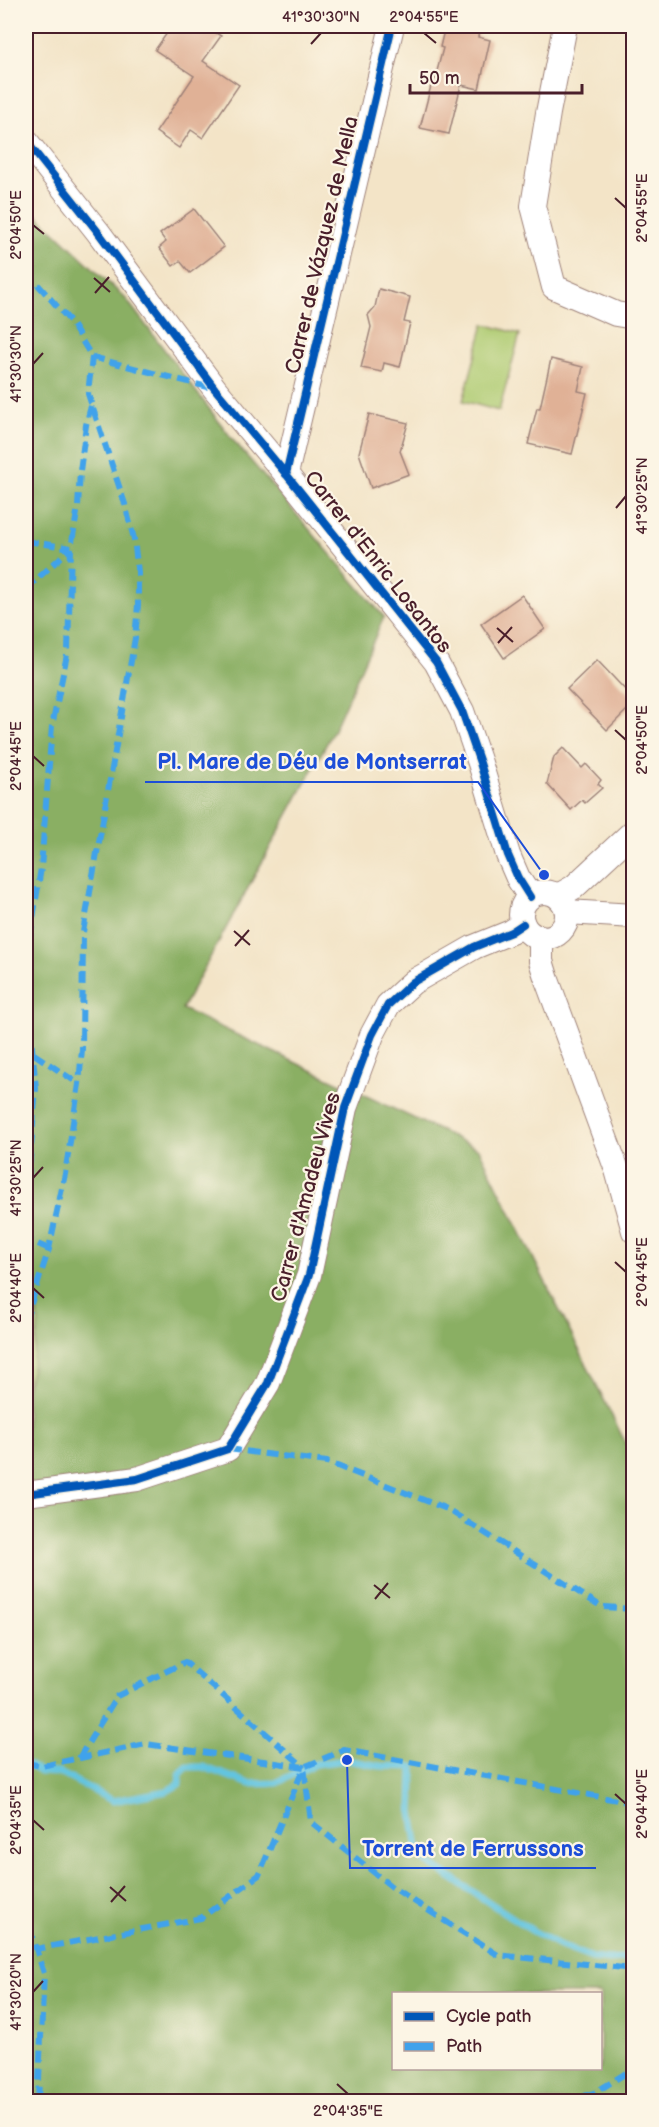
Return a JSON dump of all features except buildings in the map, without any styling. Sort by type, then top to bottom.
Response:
[{"type":"street","name":"Carrer de Vázquez de Mella","points":[[286,474],[392,26]]},
{"type":"street","points":[[565,26],[533,206],[554,286],[616,314],[633,317]]},
{"type":"street","name":"Carrer d'Enric Losantos","points":[[26,141],[98,232],[216,389],[436,662],[462,711],[508,855],[518,878],[530,897]]},
{"type":"street","points":[[562,904],[574,887],[633,831]]},
{"type":"street","points":[[532,931],[553,936],[565,923],[562,904],[553,893],[541,892],[530,897],[522,909],[532,931],[547,980],[617,1170],[633,1231]]},
{"type":"street","points":[[562,904],[633,916]]},
{"type":"street","name":"Carrer d'Amadeu Vives","points":[[26,1494],[136,1479],[228,1449],[268,1383],[309,1275],[345,1108],[372,1035],[388,1005],[413,982],[474,947],[511,932],[532,931]]},
{"type":"green space","points":[[26,205],[126,299],[233,440],[384,617],[333,732],[182,1009],[479,1149],[633,1458],[633,2101],[26,2101],[26,1389],[39,1322],[38,1314],[26,1296]]},
{"type":"green space","points":[[484,324],[520,334],[499,411],[463,401]]},
{"type":"green space","points":[[26,1296],[36,1308],[39,1322],[26,1389]]},
{"type":"waterway","points":[[29,1765],[40,1772],[60,1773],[113,1801],[167,1791],[179,1784],[180,1774],[187,1767],[203,1767],[250,1784],[276,1783],[315,1764],[347,1760],[380,1766],[413,1767],[412,1812],[419,1855],[427,1862],[533,1931],[563,1947],[592,1958],[610,1960],[634,1958]]},
{"type":"marked path","points":[[26,271],[70,321],[92,357],[88,394],[125,504],[134,539],[138,572],[135,638],[83,932],[82,1049],[79,1084],[65,1174],[49,1249],[26,1319]]},
{"type":"marked path","points":[[92,357],[215,389]]},
{"type":"marked path","points":[[26,952],[41,868],[52,726],[68,650],[71,548],[78,507],[86,425],[91,406]]},
{"type":"marked path","points":[[26,541],[71,548]]},
{"type":"marked path","points":[[26,589],[71,548]]},
{"type":"marked path","points":[[26,973],[29,980],[27,997],[36,1088],[26,1205]]},
{"type":"marked path","points":[[34,1054],[79,1084]]},
{"type":"marked path","points":[[26,1232],[31,1241],[49,1249]]},
{"type":"marked path","points":[[228,1449],[327,1462],[447,1509],[602,1607],[634,1609]]},
{"type":"marked path","points":[[79,1758],[117,1696],[185,1662],[304,1767]]},
{"type":"marked path","points":[[26,1763],[42,1766],[146,1744],[304,1767],[259,1875],[201,1918],[36,1949]]},
{"type":"marked path","points":[[634,1801],[628,1802],[344,1750],[304,1767],[311,1822],[392,1887],[498,1955],[634,1969]]},
{"type":"marked path","points":[[26,1929],[31,1934],[44,1973],[38,2102]]},
{"type":"marked path","points":[[567,2102],[596,2092],[634,2068]]},
{"type":"cycle path","points":[[286,474],[392,26]]},
{"type":"cycle path","points":[[26,141],[98,232],[215,389],[436,662],[462,711],[508,855],[518,878],[530,897]]},
{"type":"cycle path","points":[[26,1494],[137,1479],[228,1449],[268,1383],[309,1275],[345,1108],[372,1035],[388,1005],[413,982],[474,947],[511,932],[523,924]]},
{"type":"place","name":"Pl. Mare de Déu de Montserrat","points":[[544,875]]},
{"type":"place","name":"Torrent de Ferrussons","points":[[347,1760]]}]
